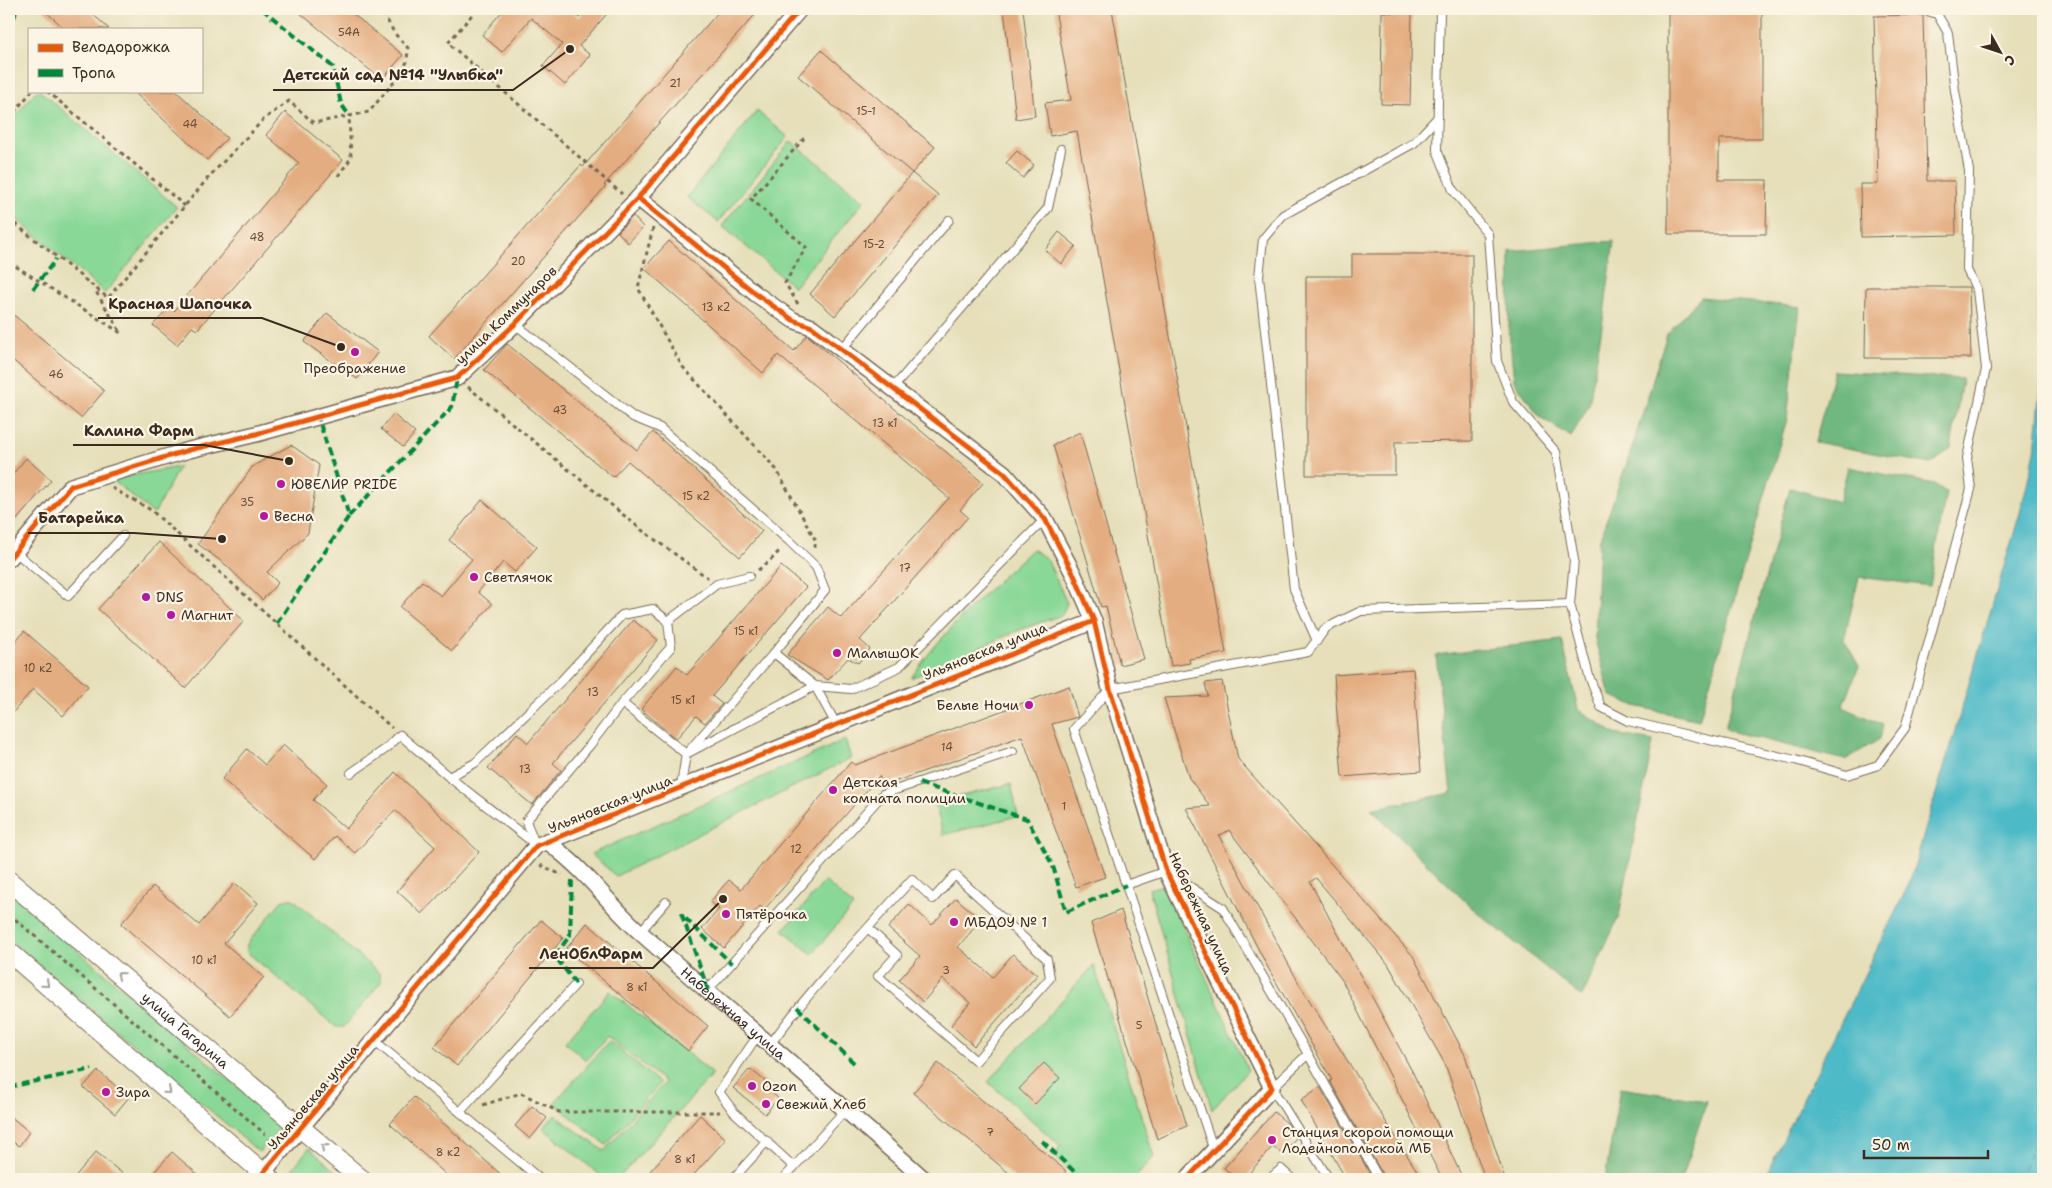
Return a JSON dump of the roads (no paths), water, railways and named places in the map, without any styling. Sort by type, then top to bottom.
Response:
[{"type":"street","name":"улица Коммунаров","points":[[12,556],[71,486],[189,450],[256,434],[457,378],[515,324],[636,201],[800,9]]},
{"type":"street","name":"Набережная улица","points":[[636,201],[756,294],[793,320],[812,327],[1004,473],[1045,519],[1074,575],[1094,620],[1110,689],[1166,871],[1272,1088]]},
{"type":"street","name":"Ульяновская улица","points":[[264,1177],[301,1128],[526,858],[542,844],[1094,620]]},
{"type":"street","name":"Набережная улица","points":[[542,844],[582,872],[640,932],[708,990],[769,1046],[846,1109],[924,1179]]},
{"type":"street","name":"улица Гагарина","points":[[9,881],[361,1179]]},
{"type":"street","points":[[9,952],[264,1177]]},
{"type":"street","points":[[1187,1179],[1272,1088]]},
{"type":"lane","points":[[1440,9],[1437,150],[1453,190],[1488,234],[1496,361],[1513,402],[1556,452],[1574,560],[1570,604],[1589,676],[1601,707],[1628,721],[1785,758],[1847,775],[1878,765],[1905,728],[1971,489],[1967,458],[1986,369],[1978,290],[1967,270],[1969,171],[1955,90],[1948,33],[1937,14],[1921,9]]},
{"type":"lane","points":[[1317,640],[1294,589],[1259,277],[1263,239],[1283,215],[1414,143],[1438,117]]},
{"type":"lane","points":[[894,388],[1048,208],[1061,149]]},
{"type":"lane","points":[[842,349],[949,220]]},
{"type":"lane","points":[[515,324],[633,417],[660,428],[789,541],[816,568],[825,590],[774,653],[686,754],[681,786]]},
{"type":"lane","points":[[686,754],[815,686],[850,689],[899,667],[1045,519]]},
{"type":"lane","points":[[12,556],[68,596],[123,536]]},
{"type":"lane","points":[[668,621],[717,584],[749,576]]},
{"type":"lane","points":[[1214,1151],[1074,730],[1110,689],[1308,652],[1326,628],[1361,611],[1570,604]]},
{"type":"lane","points":[[449,777],[475,763],[561,681],[622,615],[652,610],[668,621],[671,647],[622,703],[590,745],[526,821],[542,844]]},
{"type":"lane","points":[[774,653],[815,686],[836,724]]},
{"type":"lane","points":[[622,703],[686,754]]},
{"type":"lane","points":[[351,773],[388,748],[400,735],[449,777],[542,844]]},
{"type":"lane","points":[[708,990],[883,794],[1013,751]]},
{"type":"lane","points":[[1126,885],[1166,871],[1223,908],[1379,1179]]},
{"type":"lane","points":[[769,1046],[804,999],[912,879],[933,898],[955,875],[1047,959],[1050,978],[976,1061],[878,976],[898,954],[868,928]]},
{"type":"lane","points":[[640,932],[666,902]]},
{"type":"lane","points":[[460,1112],[576,984]]},
{"type":"lane","points":[[758,1035],[719,1092],[734,1112],[794,1167]]},
{"type":"lane","points":[[375,1041],[540,1179]]},
{"type":"lane","points":[[1308,1054],[1272,1088],[1329,1179]]},
{"type":"lane","points":[[783,1179],[846,1109]]},
{"type":"lane","points":[[733,1179],[767,1141]]},
{"type":"lane","points":[[1269,1179],[1281,1169],[1292,1179]]},
{"type":"water","points":[[2043,366],[2043,1179],[1764,1179],[1909,884],[2020,513],[2035,452]]},
{"type":"place","name":"Детский сад №14 \"Улыбка\"","points":[[570,49]]},
{"type":"place","name":"Красная Шапочка","points":[[341,347]]},
{"type":"place","name":"Преображение","points":[[355,352]]},
{"type":"place","name":"Калина Фарм","points":[[289,461]]},
{"type":"place","name":"ЮВЕЛИР PRIDE","points":[[281,484]]},
{"type":"place","name":"Весна","points":[[264,516]]},
{"type":"place","name":"Батарейка","points":[[222,539]]},
{"type":"place","name":"Светлячок","points":[[474,577]]},
{"type":"place","name":"DNS","points":[[146,597]]},
{"type":"place","name":"Магнит","points":[[171,615]]},
{"type":"place","name":"МалышОК","points":[[837,653]]},
{"type":"place","name":"Белые Ночи","points":[[1029,705]]},
{"type":"place","name":"Детская комната полиции","points":[[833,790]]},
{"type":"place","name":"ЛенОблФарм","points":[[723,899]]},
{"type":"place","name":"Пятёрочка","points":[[726,914]]},
{"type":"place","name":"МБДОУ № 1","points":[[954,922]]},
{"type":"place","name":"Ozon","points":[[752,1086]]},
{"type":"place","name":"Зира","points":[[106,1092]]},
{"type":"place","name":"Свежий Хлеб","points":[[766,1104]]},
{"type":"place","name":"Станция скорой помощи Лодейнопольской МБ","points":[[1272,1140]]}]
